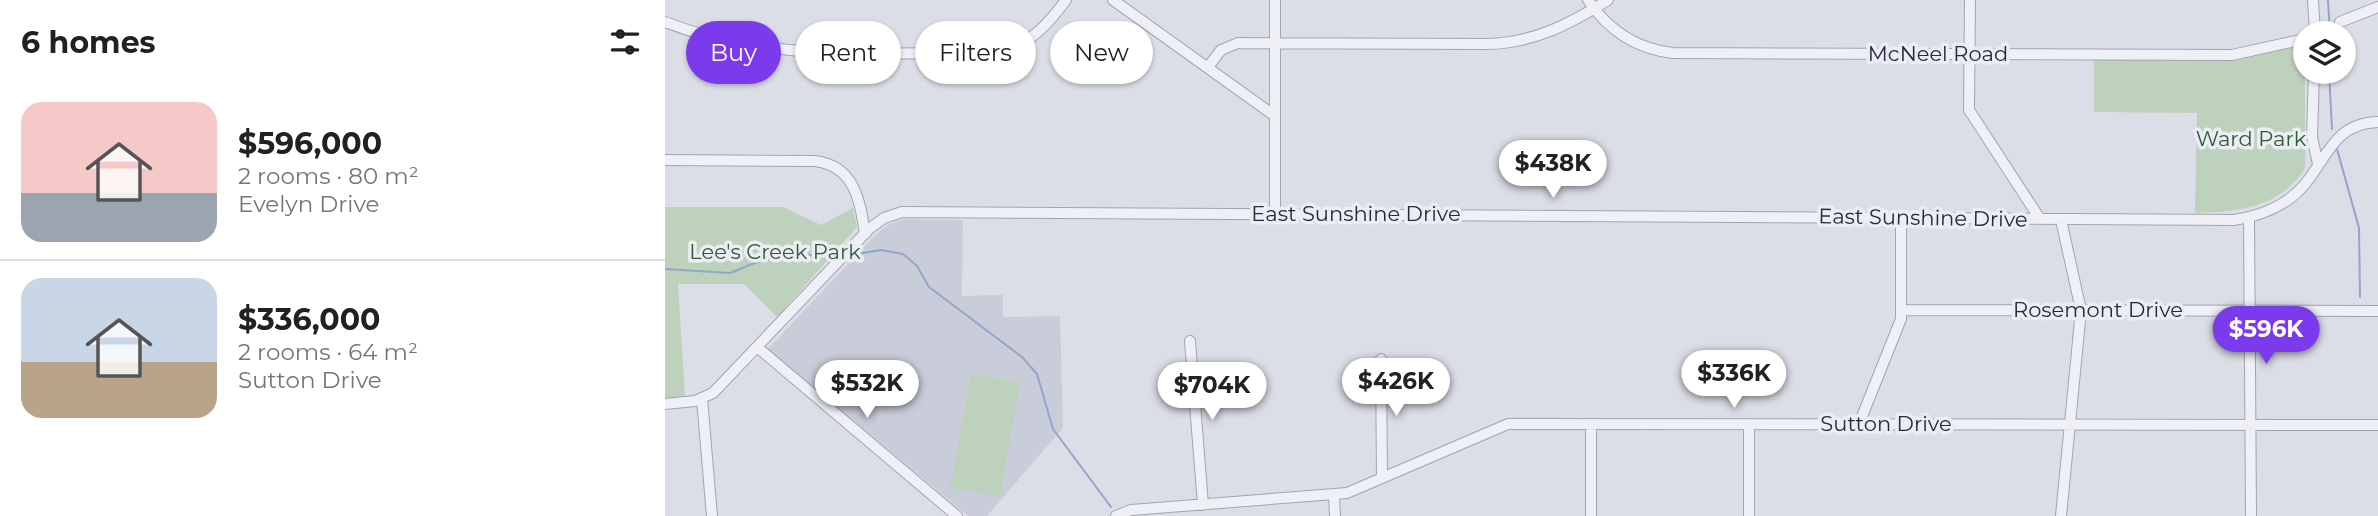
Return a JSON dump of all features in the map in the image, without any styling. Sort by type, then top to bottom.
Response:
[{"type":"street","points":[[665,22],[697,34],[764,50],[980,53],[1027,41],[1039,33],[1066,0]]},
{"type":"street","points":[[1113,0],[1275,116]]},
{"type":"street","points":[[1275,0],[1275,214]]},
{"type":"street","points":[[1208,67],[1226,47],[1276,44],[1501,44],[1546,34],[1591,4],[1608,0]]},
{"type":"street","points":[[1970,0],[1969,110],[2040,219]]},
{"type":"street","points":[[2313,0],[2314,21]]},
{"type":"street","name":"McNeel Road","points":[[1591,4],[1609,26],[1628,39],[1673,53],[2232,55],[2293,42]]},
{"type":"street","points":[[2343,21],[2378,7]]},
{"type":"street","points":[[2314,84],[2312,137],[2318,164]]},
{"type":"street","name":"East Sunshine Drive","points":[[702,399],[713,393],[865,234],[884,218],[902,212],[2234,220],[2249,218],[2289,199],[2307,183],[2332,143],[2343,133],[2356,125],[2378,122]]},
{"type":"street","points":[[665,160],[815,161],[833,165],[853,184],[860,202],[865,234]]},
{"type":"street","points":[[1859,424],[1898,329],[1902,310],[1901,218]]},
{"type":"street","points":[[2249,218],[2251,516]]},
{"type":"street","points":[[2061,219],[2081,310],[2061,516]]},
{"type":"street","name":"Rosemont Drive","points":[[1902,310],[2378,310]]},
{"type":"street","points":[[1190,341],[1203,505]]},
{"type":"street","points":[[757,347],[957,516]]},
{"type":"street","points":[[1381,359],[1382,478]]},
{"type":"street","points":[[665,404],[702,399],[712,516]]},
{"type":"street","points":[[1591,424],[1591,516]]},
{"type":"street","points":[[1749,425],[1749,516]]},
{"type":"street","name":"Sutton Drive","points":[[1116,516],[1125,511],[1334,495],[1382,478],[1500,426],[2378,425]]},
{"type":"street","points":[[1334,495],[1335,516]]},
{"type":"shaded area","points":[[906,219],[963,220],[962,296],[1003,295],[1003,317],[1060,316],[1063,428],[987,516],[968,516],[768,349],[876,234],[889,224]]},
{"type":"green space","name":"Ward Park","points":[[2293,47],[2293,84],[2305,84],[2305,169],[2283,192],[2270,200],[2242,209],[2195,213],[2197,113],[2094,112],[2094,59],[2220,59]]},
{"type":"green space","name":"Lee's Creek Park","points":[[665,207],[783,207],[821,225],[853,208],[857,227],[777,317],[744,284],[678,284],[685,397],[665,398]]},
{"type":"green space","points":[[971,374],[1020,382],[1000,497],[950,488]]},
{"type":"waterway","points":[[2328,0],[2329,21]]},
{"type":"waterway","points":[[2330,84],[2332,129]]},
{"type":"waterway","points":[[2337,149],[2359,228],[2360,297]]},
{"type":"waterway","points":[[857,254],[881,250],[903,254],[917,266],[929,287],[1022,357],[1037,374],[1053,429],[1111,507]]},
{"type":"waterway","points":[[665,269],[730,273],[762,260],[796,254],[827,256]]}]
